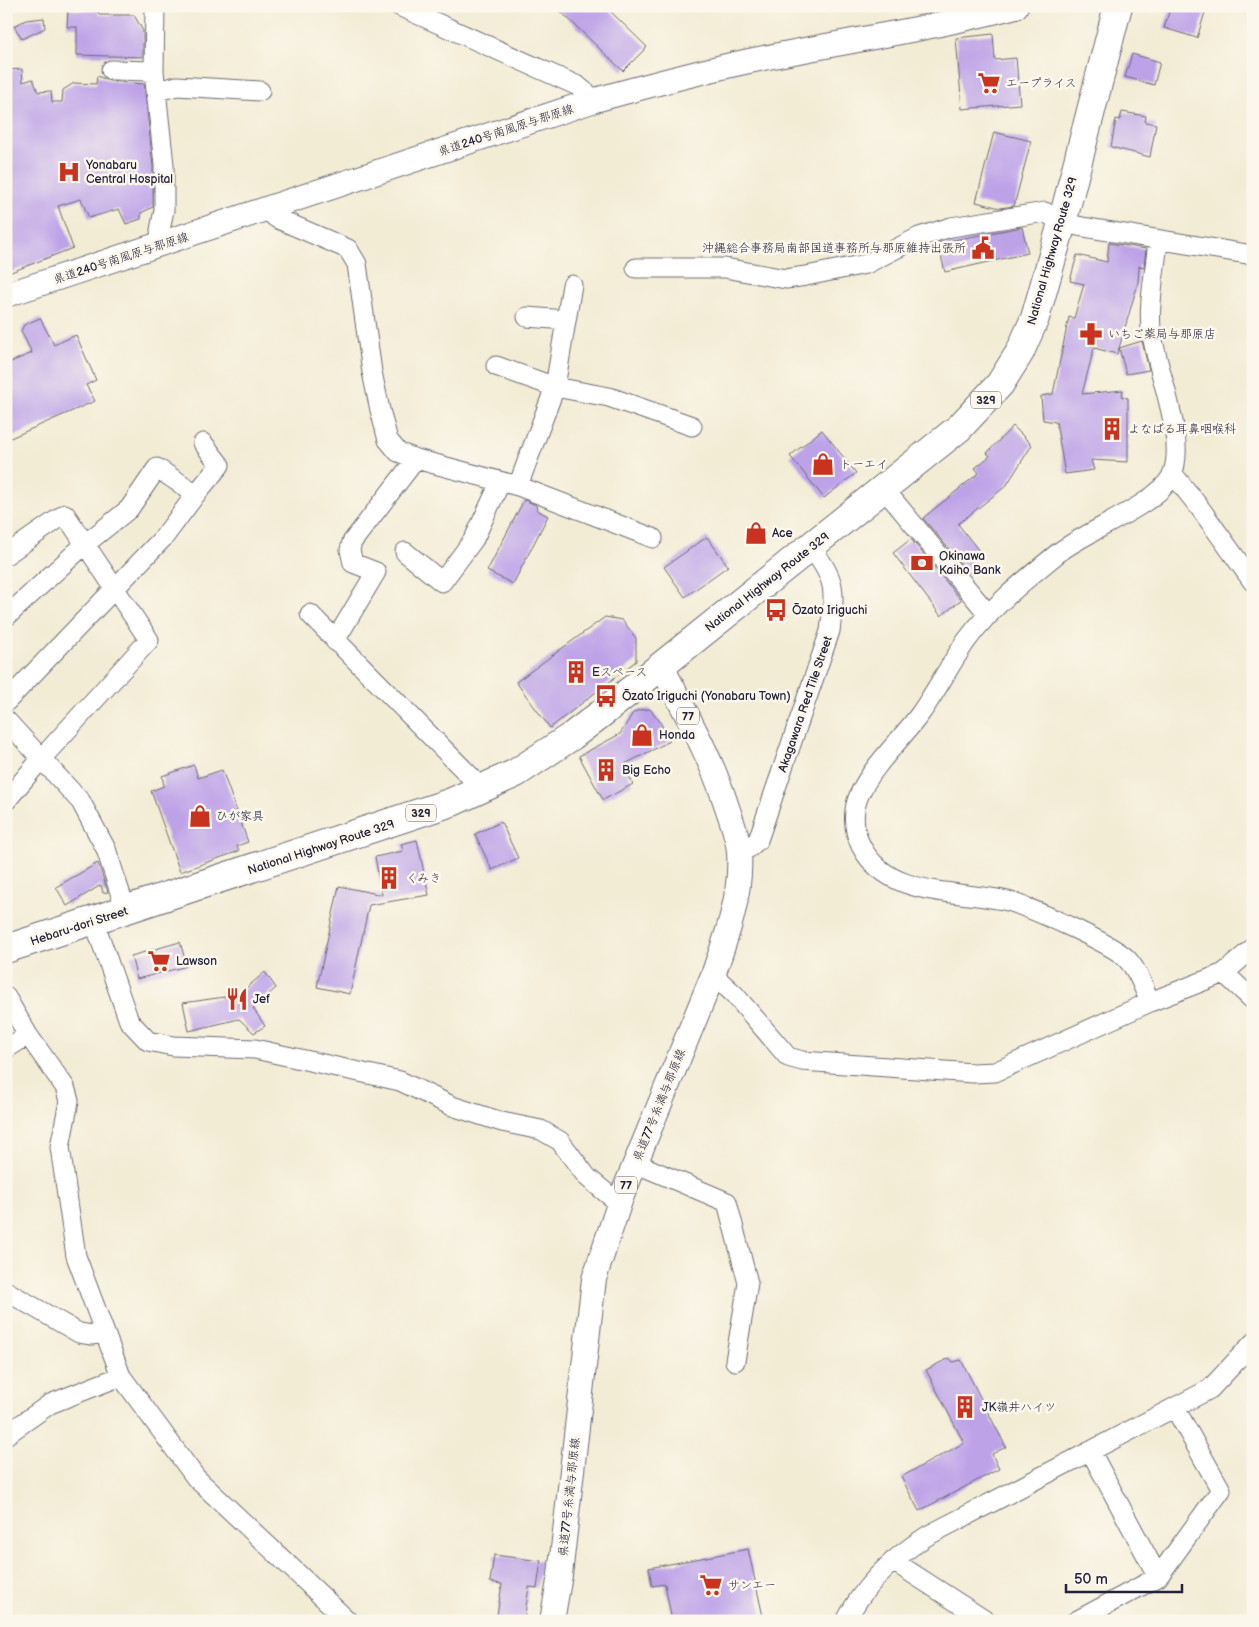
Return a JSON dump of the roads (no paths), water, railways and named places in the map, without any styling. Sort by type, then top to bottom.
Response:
[{"type":"highway","name":"National Highway Route 329","points":[[152,902],[409,818],[480,791],[516,773],[572,736],[811,548],[959,428],[1000,384],[1020,352],[1034,318],[1062,223],[1118,6]]},
{"type":"highway","name":"Hebaru-dori Street","points":[[6,949],[152,902]]},
{"type":"main road","name":"県道240号南風原与那原線","points":[[6,295],[162,245],[595,100],[667,80],[750,61],[955,21],[1016,6]]},
{"type":"main road","name":"県道77号糸満与那原線","points":[[552,1621],[560,1575],[594,1279],[621,1198],[713,975],[736,899],[739,852],[723,794],[703,743],[661,665]]},
{"type":"street","points":[[155,6],[154,71],[164,165],[164,210],[160,230],[162,245]]},
{"type":"street","points":[[399,6],[578,86],[595,100]]},
{"type":"street","points":[[110,70],[154,71]]},
{"type":"street","points":[[157,91],[177,86],[260,91]]},
{"type":"street","points":[[266,210],[276,218],[348,249],[357,264],[372,372],[388,440],[398,452],[416,460],[509,484],[653,538]]},
{"type":"street","points":[[636,268],[725,268],[786,279],[866,264],[919,237],[951,227],[1045,212],[1062,223],[1253,255]]},
{"type":"street","points":[[1150,1002],[1136,971],[1125,957],[1110,947],[1029,909],[1006,901],[916,888],[883,874],[872,863],[861,845],[854,824],[860,793],[921,713],[966,642],[989,615],[1011,593],[1061,550],[1159,494],[1173,474],[1177,446],[1150,327],[1158,240]]},
{"type":"street","points":[[405,552],[442,582],[474,539],[509,484],[555,387],[572,285]]},
{"type":"street","points":[[527,317],[566,320]]},
{"type":"street","points":[[496,366],[555,387],[609,397],[692,426]]},
{"type":"street","points":[[6,702],[113,587],[164,537],[220,465],[203,444]]},
{"type":"street","points":[[335,641],[376,572],[353,563],[350,550],[352,542],[416,460]]},
{"type":"street","points":[[6,617],[84,545],[129,508],[157,468],[196,494]]},
{"type":"street","points":[[1173,474],[1253,582]]},
{"type":"street","points":[[884,489],[989,615]]},
{"type":"street","points":[[6,555],[65,514],[84,545],[150,640],[41,759],[6,801]]},
{"type":"street","name":"Akagawara Red Tile Street","points":[[739,852],[749,848],[758,840],[830,631],[832,610],[831,579],[826,567],[811,548]]},
{"type":"street","points":[[310,614],[471,777],[480,791]]},
{"type":"street","points":[[6,720],[81,802],[106,849],[126,911]]},
{"type":"street","points":[[94,921],[129,1021],[148,1041],[173,1046],[255,1049],[400,1081],[452,1106],[502,1122],[541,1130],[560,1141],[586,1177],[610,1196],[621,1198]]},
{"type":"street","points":[[713,975],[734,994],[788,1057],[802,1061],[973,1073],[995,1072],[1008,1068],[1150,1002],[1224,973],[1253,948]]},
{"type":"street","points":[[1224,973],[1253,1000]]},
{"type":"street","points":[[6,997],[28,1034],[65,1086],[69,1101],[60,1147],[76,1256],[121,1376],[196,1478],[348,1621]]},
{"type":"street","points":[[6,1049],[28,1034]]},
{"type":"street","points":[[635,1163],[727,1202],[748,1283],[736,1361]]},
{"type":"street","points":[[6,1291],[78,1333],[92,1335],[103,1332]]},
{"type":"street","points":[[846,1621],[852,1607],[906,1549],[927,1536],[1210,1389],[1253,1343]]},
{"type":"street","points":[[6,1435],[50,1404],[121,1376]]},
{"type":"street","points":[[1076,1621],[1158,1577],[1221,1490],[1175,1408]]},
{"type":"street","points":[[1091,1452],[1158,1577]]},
{"type":"street","points":[[893,1562],[986,1621]]},
{"type":"place","name":"エープライス","points":[[989,83]]},
{"type":"place","name":"Yonabaru Central Hospital","points":[[69,172]]},
{"type":"place","name":"沖縄総合事務局南部国道事務所与那原維持出張所","points":[[983,248]]},
{"type":"place","name":"いちご薬局与那原店","points":[[1091,334]]},
{"type":"place","name":"よなばる耳鼻咽喉科","points":[[1112,429]]},
{"type":"place","name":"トーエイ","points":[[823,464]]},
{"type":"place","name":"Ace","points":[[756,533]]},
{"type":"place","name":"Okinawa Kaiho Bank","points":[[922,563]]},
{"type":"place","name":"Ōzato Iriguchi","points":[[776,610]]},
{"type":"place","name":"Eスペース","points":[[576,672]]},
{"type":"place","name":"Ōzato Iriguchi (Yonabaru Town)","points":[[606,696]]},
{"type":"place","name":"Honda","points":[[642,735]]},
{"type":"place","name":"Big Echo","points":[[606,770]]},
{"type":"place","name":"ひが家具","points":[[200,816]]},
{"type":"place","name":"くみき","points":[[389,878]]},
{"type":"place","name":"Lawson","points":[[159,961]]},
{"type":"place","name":"Jef","points":[[237,999]]},
{"type":"place","name":"JK嶺井ハイツ","points":[[965,1407]]},
{"type":"place","name":"サンエー","points":[[711,1585]]}]
